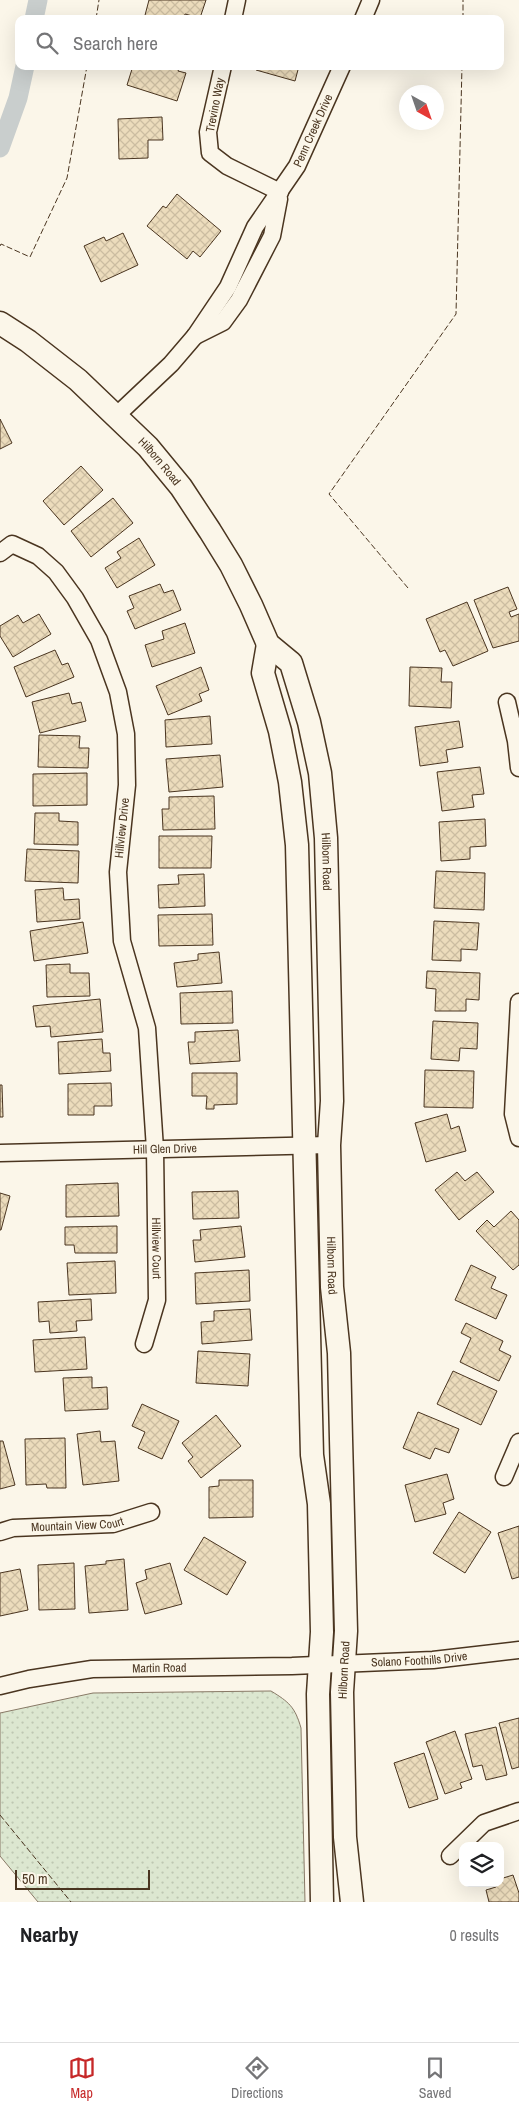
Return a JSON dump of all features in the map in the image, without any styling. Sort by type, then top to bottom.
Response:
[{"type":"street","points":[[234,15],[237,0]]},
{"type":"street","points":[[365,15],[371,0]]},
{"type":"street","name":"Trevino Way","points":[[222,70],[208,132],[210,153],[227,166],[280,192]]},
{"type":"street","name":"Penn Creek Drive","points":[[117,415],[171,364],[195,336],[228,287],[255,227],[297,166],[340,70]]},
{"type":"street","name":"Penn Creek Drive","points":[[195,336],[223,322],[239,300],[272,236],[280,192]]},
{"type":"street","name":"Penn Creek Drive","points":[[228,287],[259,261]]},
{"type":"street","name":"Hilborn Road","points":[[0,323],[28,341],[78,380],[117,415],[148,447],[181,487],[231,565],[251,604],[268,644],[291,663],[309,722],[320,773],[326,838],[332,1101],[329,1145],[332,1286],[339,1354],[346,1631],[342,1692],[345,1837],[352,1902]]},
{"type":"street","name":"Hillview Drive","points":[[6,548],[38,556],[56,572],[75,598],[99,640],[118,692],[126,734],[127,785],[118,872],[122,941],[147,1028],[154,1150]]},
{"type":"street","name":"Hilborn Road","points":[[268,644],[263,673],[280,731],[290,782],[297,845],[312,1454],[318,1504],[322,1632],[318,1694],[322,1902]]},
{"type":"street","points":[[507,702],[516,741],[519,768]]},
{"type":"street","points":[[519,1002],[513,1114],[519,1138]]},
{"type":"street","name":"Hill Glen Drive","points":[[0,1153],[329,1145]]},
{"type":"street","name":"Hillview Court","points":[[144,1344],[157,1300],[154,1150]]},
{"type":"street","points":[[504,1477],[519,1442]]},
{"type":"street","name":"Mountain View Court","points":[[0,1532],[13,1528],[113,1524],[151,1512]]},
{"type":"street","name":"Solano Foothills Drive","points":[[320,1664],[433,1660],[519,1650]]},
{"type":"street","name":"Martin Road","points":[[0,1686],[29,1679],[92,1670],[320,1664]]},
{"type":"street","points":[[450,1856],[484,1823],[519,1811]]},
{"type":"green space","points":[[271,1691],[290,1706],[301,1728],[305,1902],[38,1902],[0,1856],[0,1713],[93,1693]]},
{"type":"building","points":[[149,0],[206,0],[201,15],[145,15]]},
{"type":"building","points":[[132,70],[178,70],[186,73],[177,101],[127,85]]},
{"type":"building","points":[[256,70],[298,70],[295,81]]},
{"type":"building","points":[[162,117],[163,140],[148,140],[148,158],[119,159],[118,119]]},
{"type":"building","points":[[177,194],[221,231],[200,257],[193,251],[187,259],[147,226],[163,206],[166,208]]},
{"type":"building","points":[[123,233],[138,265],[101,282],[84,246],[104,237],[106,241]]},
{"type":"building","points":[[0,419],[12,443],[0,449]]},
{"type":"building","points":[[81,466],[103,490],[64,525],[43,501]]},
{"type":"building","points":[[113,498],[133,523],[91,557],[71,531]]},
{"type":"building","points":[[139,538],[155,565],[117,588],[105,568],[121,558],[117,552]]},
{"type":"building","points":[[160,584],[164,593],[173,590],[181,610],[135,629],[127,611],[134,608],[129,596]]},
{"type":"building","points":[[508,587],[517,609],[509,612],[511,617],[519,614],[519,641],[493,648],[474,600]]},
{"type":"building","points":[[467,602],[488,651],[453,666],[445,650],[440,652],[426,619]]},
{"type":"building","points":[[39,614],[51,634],[13,657],[0,636],[0,626],[18,615],[23,623]]},
{"type":"building","points":[[185,623],[195,653],[152,667],[145,645],[164,639],[162,631]]},
{"type":"building","points":[[55,650],[62,665],[68,663],[74,677],[26,697],[14,667]]},
{"type":"building","points":[[201,667],[209,690],[199,694],[202,701],[168,715],[156,686]]},
{"type":"building","points":[[410,667],[442,668],[441,682],[452,682],[451,708],[409,706]]},
{"type":"building","points":[[69,693],[72,704],[81,702],[86,721],[40,733],[32,702]]},
{"type":"building","points":[[210,716],[212,744],[166,747],[165,720]]},
{"type":"building","points":[[459,721],[463,747],[446,750],[448,762],[420,766],[415,727]]},
{"type":"building","points":[[39,735],[80,736],[79,748],[89,748],[88,768],[38,767]]},
{"type":"building","points":[[220,755],[223,787],[169,792],[166,759]]},
{"type":"building","points":[[480,767],[484,794],[472,795],[474,807],[442,811],[437,772]]},
{"type":"building","points":[[87,773],[87,805],[33,806],[33,774]]},
{"type":"building","points":[[214,796],[215,829],[163,830],[162,809],[169,809],[169,797]]},
{"type":"building","points":[[35,813],[59,813],[59,821],[78,822],[78,845],[34,844]]},
{"type":"building","points":[[485,819],[486,846],[470,847],[470,859],[441,861],[439,822]]},
{"type":"building","points":[[159,836],[212,836],[211,868],[159,868]]},
{"type":"building","points":[[27,849],[79,851],[78,883],[25,881]]},
{"type":"building","points":[[436,871],[485,873],[484,910],[434,908]]},
{"type":"building","points":[[204,874],[205,906],[159,908],[158,885],[179,884],[178,875]]},
{"type":"building","points":[[63,888],[64,900],[79,899],[80,919],[37,922],[35,890]]},
{"type":"building","points":[[212,914],[213,945],[159,946],[158,915]]},
{"type":"building","points":[[434,921],[479,923],[477,950],[461,949],[461,961],[432,960]]},
{"type":"building","points":[[83,922],[88,953],[34,961],[30,931]]},
{"type":"building","points":[[219,952],[222,983],[177,987],[174,963],[198,960],[198,954]]},
{"type":"building","points":[[70,964],[70,973],[89,973],[90,996],[47,997],[46,965]]},
{"type":"building","points":[[427,971],[480,973],[479,1000],[466,999],[466,1011],[435,1011],[436,989],[426,988]]},
{"type":"building","points":[[232,991],[233,1023],[181,1024],[180,993]]},
{"type":"building","points":[[100,999],[103,1032],[51,1037],[50,1026],[36,1027],[33,1006]]},
{"type":"building","points":[[433,1021],[478,1023],[477,1049],[460,1048],[459,1061],[431,1059]]},
{"type":"building","points":[[238,1030],[240,1061],[190,1064],[188,1042],[195,1042],[195,1032]]},
{"type":"building","points":[[102,1039],[103,1053],[110,1053],[111,1071],[59,1074],[58,1042]]},
{"type":"building","points":[[425,1070],[474,1071],[473,1108],[424,1107]]},
{"type":"building","points":[[192,1073],[237,1073],[237,1104],[214,1105],[214,1109],[206,1109],[207,1096],[192,1096]]},
{"type":"building","points":[[111,1083],[112,1106],[94,1106],[94,1115],[68,1115],[68,1084]]},
{"type":"building","points":[[0,1085],[2,1085],[3,1117],[0,1117]]},
{"type":"building","points":[[447,1114],[451,1129],[459,1126],[466,1151],[426,1162],[415,1123]]},
{"type":"building","points":[[457,1172],[465,1181],[477,1172],[494,1192],[459,1220],[435,1190]]},
{"type":"building","points":[[118,1183],[119,1216],[66,1217],[66,1185]]},
{"type":"building","points":[[238,1191],[239,1218],[193,1219],[192,1192]]},
{"type":"building","points":[[0,1193],[10,1196],[1,1230],[0,1230]]},
{"type":"building","points":[[511,1211],[519,1220],[519,1265],[513,1270],[476,1231],[487,1220],[494,1227]]},
{"type":"building","points":[[117,1226],[117,1253],[75,1253],[74,1245],[65,1245],[65,1227]]},
{"type":"building","points":[[241,1226],[245,1257],[195,1262],[193,1240],[201,1240],[200,1230]]},
{"type":"building","points":[[115,1261],[116,1293],[69,1295],[67,1263]]},
{"type":"building","points":[[471,1265],[496,1277],[491,1288],[507,1295],[496,1319],[455,1300]]},
{"type":"building","points":[[249,1270],[250,1301],[196,1304],[195,1273]]},
{"type":"building","points":[[91,1299],[92,1320],[76,1321],[77,1331],[50,1333],[49,1321],[39,1322],[38,1302]]},
{"type":"building","points":[[250,1309],[252,1340],[202,1344],[201,1322],[214,1321],[214,1311]]},
{"type":"building","points":[[466,1323],[503,1341],[499,1350],[511,1356],[499,1381],[460,1362],[471,1338],[461,1333]]},
{"type":"building","points":[[85,1337],[87,1369],[35,1372],[33,1340]]},
{"type":"building","points":[[198,1351],[250,1354],[248,1386],[196,1383]]},
{"type":"building","points":[[453,1371],[497,1391],[481,1425],[437,1404]]},
{"type":"building","points":[[92,1377],[92,1388],[107,1387],[108,1409],[65,1411],[63,1378]]},
{"type":"building","points":[[142,1404],[179,1421],[162,1459],[138,1448],[145,1432],[132,1426]]},
{"type":"building","points":[[418,1412],[459,1429],[449,1453],[435,1448],[430,1459],[403,1448]]},
{"type":"building","points":[[216,1415],[241,1446],[201,1478],[188,1461],[193,1457],[182,1443]]},
{"type":"building","points":[[100,1431],[101,1442],[115,1441],[119,1481],[83,1485],[77,1434]]},
{"type":"building","points":[[65,1438],[66,1488],[47,1488],[46,1484],[26,1485],[25,1439]]},
{"type":"building","points":[[0,1441],[3,1441],[15,1485],[0,1489]]},
{"type":"building","points":[[447,1474],[454,1499],[443,1503],[446,1514],[415,1522],[405,1485]]},
{"type":"building","points":[[219,1480],[253,1480],[253,1517],[209,1518],[209,1487],[219,1486]]},
{"type":"building","points":[[459,1512],[491,1532],[465,1573],[433,1553]]},
{"type":"building","points":[[519,1526],[519,1577],[512,1579],[498,1533]]},
{"type":"building","points":[[204,1537],[246,1562],[227,1595],[184,1570]]},
{"type":"building","points":[[124,1559],[128,1610],[89,1613],[85,1566],[106,1564],[106,1561]]},
{"type":"building","points":[[74,1563],[75,1609],[39,1610],[38,1565]]},
{"type":"building","points":[[170,1563],[182,1604],[145,1614],[136,1583],[147,1579],[145,1570]]},
{"type":"building","points":[[20,1569],[28,1610],[0,1616],[0,1573]]},
{"type":"building","points":[[519,1718],[519,1767],[512,1769],[499,1723]]},
{"type":"building","points":[[496,1727],[507,1775],[486,1780],[482,1765],[473,1767],[465,1734]]},
{"type":"building","points":[[455,1731],[472,1779],[460,1783],[462,1788],[445,1794],[426,1742]]},
{"type":"building","points":[[424,1753],[438,1799],[409,1808],[394,1763]]},
{"type":"building","points":[[513,1875],[519,1893],[519,1902],[489,1902],[486,1890],[504,1887],[504,1878]]},
{"type":"waterway","points":[[35,15],[38,0]]},
{"type":"waterway","points":[[0,148],[18,98],[24,70]]},
{"type":"fence","points":[[97,15],[99,0]]},
{"type":"fence","points":[[463,0],[463,15]]},
{"type":"fence","points":[[0,246],[1,244],[30,257],[67,178],[86,70]]},
{"type":"fence","points":[[408,588],[329,494],[456,314],[462,70]]},
{"type":"fence","points":[[0,1815],[71,1902]]}]
